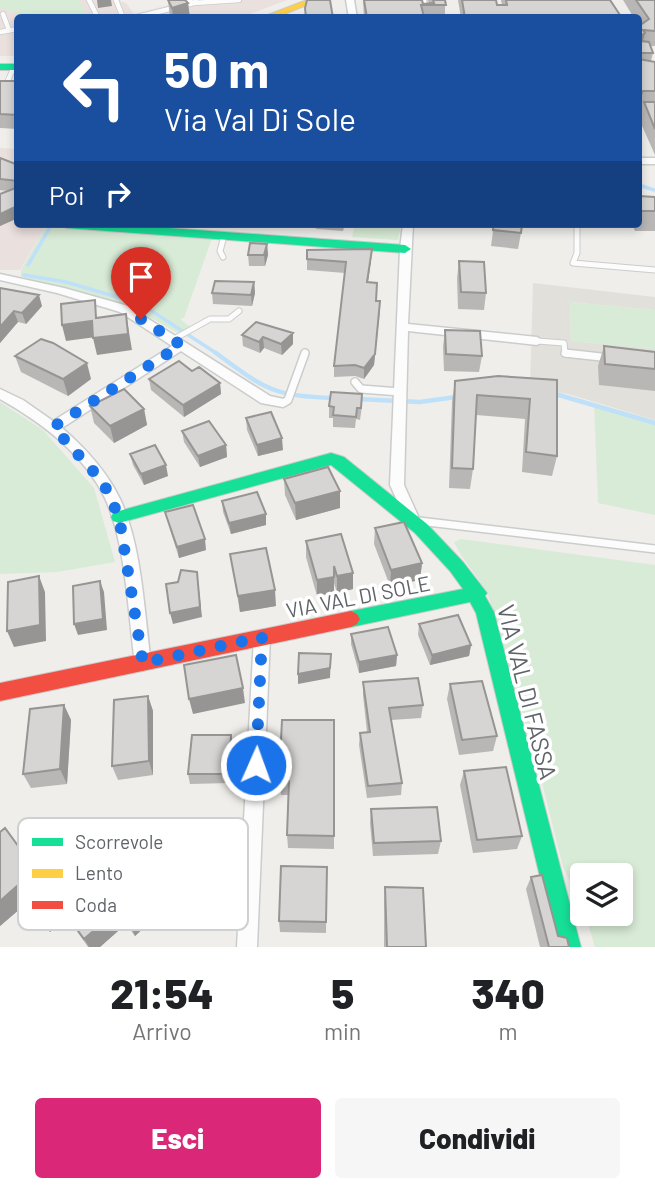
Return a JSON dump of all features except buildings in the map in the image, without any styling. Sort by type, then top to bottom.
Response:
[{"type":"street","points":[[283,14],[315,0]]},
{"type":"street","points":[[119,228],[405,249]]},
{"type":"street","points":[[408,228],[397,485],[401,499],[419,526]]},
{"type":"street","points":[[0,277],[61,290],[124,309],[178,340],[266,400],[287,398]]},
{"type":"street","points":[[403,327],[537,341]]},
{"type":"street","points":[[53,427],[178,340]]},
{"type":"street","points":[[0,393],[53,427],[103,482],[119,517],[143,663]]},
{"type":"street","name":"VIA VAL DI FASSA","points":[[119,517],[331,459],[339,461],[443,548],[478,593],[569,947]]},
{"type":"street","points":[[374,489],[387,492],[397,485]]},
{"type":"street","name":"VIA VAL DI SOLE","points":[[0,692],[478,593]]},
{"type":"street","points":[[248,926],[262,637]]},
{"type":"lane","points":[[184,0],[195,2]]},
{"type":"lane","points":[[148,14],[195,2],[239,0]]},
{"type":"lane","points":[[3,14],[3,20],[9,30]]},
{"type":"lane","points":[[0,32],[14,29]]},
{"type":"lane","points":[[4,88],[10,65]]},
{"type":"lane","points":[[577,228],[577,253],[573,263],[655,270]]},
{"type":"lane","points":[[223,257],[220,251],[225,236]]},
{"type":"lane","points":[[178,340],[210,319],[229,319],[239,310]]},
{"type":"lane","points":[[537,341],[564,343],[565,354],[617,359]]},
{"type":"lane","points":[[287,398],[305,352]]},
{"type":"lane","points":[[355,382],[361,389],[399,398]]},
{"type":"lane","points":[[419,526],[655,549]]},
{"type":"shaded area","points":[[79,0],[122,0],[119,1],[126,3],[134,14],[86,14]]},
{"type":"shaded area","points":[[176,0],[287,0],[250,14],[134,14],[180,2]]},
{"type":"shaded area","points":[[0,7],[15,10],[17,14],[14,14],[14,56],[0,56]]},
{"type":"shaded area","points":[[0,148],[14,149],[14,228],[45,228],[20,270],[0,270]]},
{"type":"shaded area","points":[[533,283],[655,297],[655,310],[570,302],[571,341],[655,349],[655,420],[568,394],[530,387]]},
{"type":"green space","points":[[0,0],[79,0],[86,14],[16,14],[15,11],[0,7]]},
{"type":"green space","points":[[45,228],[94,228],[212,238],[184,318],[180,319],[190,327],[178,333],[128,305],[21,277],[21,270]]},
{"type":"green space","points":[[354,228],[400,228],[398,240],[352,237]]},
{"type":"green space","points":[[570,302],[655,310],[655,349],[571,341]]},
{"type":"green space","points":[[0,402],[43,430],[94,488],[115,562],[57,572],[0,574]]},
{"type":"green space","points":[[594,403],[655,420],[655,515],[598,503]]},
{"type":"green space","points":[[461,539],[655,565],[655,947],[595,947],[589,926],[633,926],[633,863],[570,863],[570,881],[563,867],[536,758],[488,595],[454,542]]},
{"type":"waterway","points":[[642,186],[654,190]]},
{"type":"waterway","points":[[28,265],[50,228]]},
{"type":"waterway","points":[[24,275],[66,282],[141,304],[216,353]]},
{"type":"waterway","points":[[216,353],[246,375],[270,388],[296,395],[334,398]]},
{"type":"waterway","points":[[552,393],[655,423]]},
{"type":"waterway","points":[[357,399],[420,402],[456,397]]},
{"type":"traffic: fast","points":[[0,67],[14,67]]},
{"type":"traffic: fast","points":[[120,228],[405,249]]},
{"type":"traffic: fast","points":[[119,517],[331,459],[339,461],[421,528],[457,566],[485,612],[569,947]]},
{"type":"traffic: fast","points":[[351,619],[478,593]]},
{"type":"traffic: slow","points":[[275,14],[315,0]]},
{"type":"traffic: jam","points":[[0,692],[351,619]]},
{"type":"route","points":[[141,319],[181,345],[53,427],[103,482],[119,517],[143,663],[262,637],[256,765]]}]
